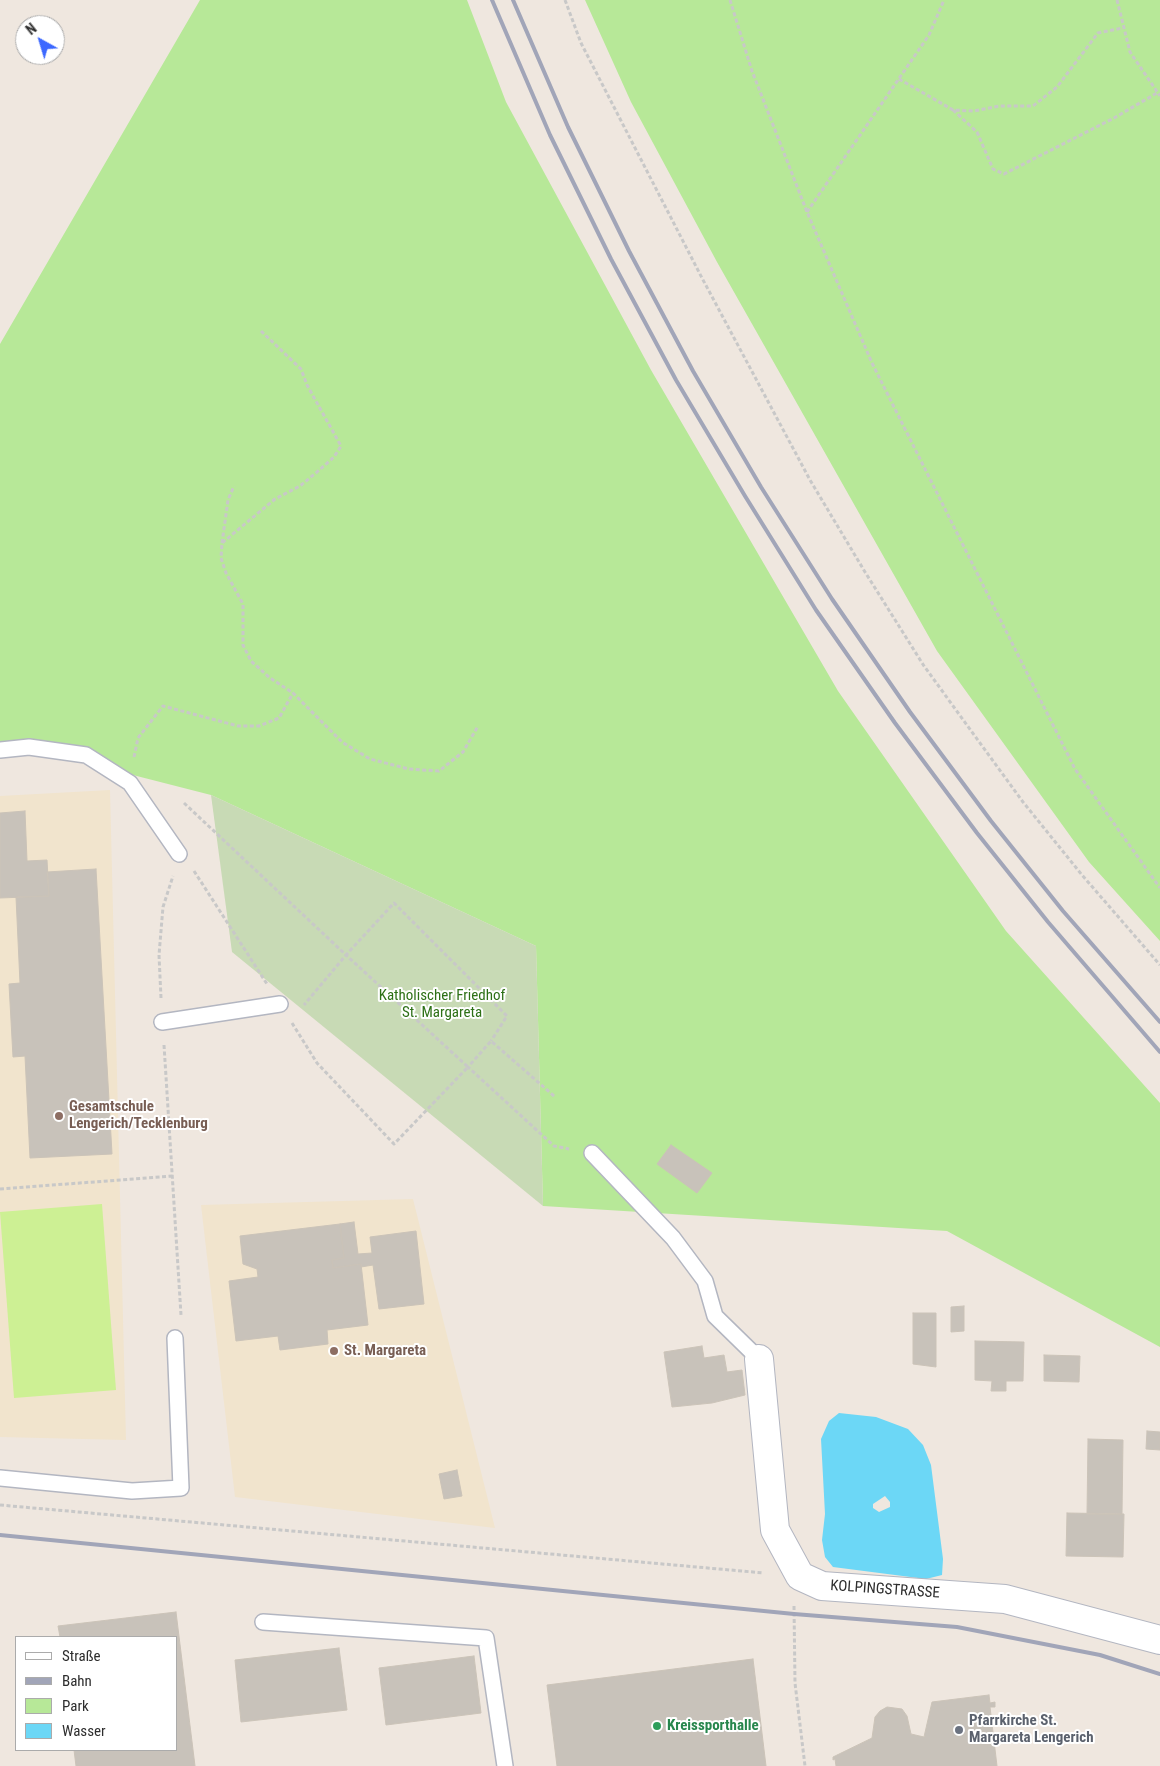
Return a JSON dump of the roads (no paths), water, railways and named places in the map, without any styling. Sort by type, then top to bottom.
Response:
[{"type":"street","name":"KOLPINGSTRASSE","points":[[759,1359],[775,1530],[800,1576],[822,1586],[1006,1599],[1160,1640]]},
{"type":"lane","points":[[0,750],[29,747],[86,755],[130,783],[179,854]]},
{"type":"lane","points":[[162,1022],[280,1004]]},
{"type":"lane","points":[[592,1153],[673,1238],[705,1281],[715,1316],[759,1359]]},
{"type":"lane","points":[[0,1478],[132,1491],[181,1488],[175,1338]]},
{"type":"lane","points":[[263,1622],[486,1638],[505,1766]]},
{"type":"water","points":[[839,1413],[876,1417],[908,1429],[923,1445],[931,1465],[943,1559],[942,1575],[926,1579],[833,1567],[825,1557],[822,1540],[825,1514],[821,1439],[829,1421]],"holes":[[[885,1496],[890,1502],[890,1507],[879,1512],[873,1508],[873,1504]]]},
{"type":"railway","points":[[492,0],[550,135],[611,259],[676,380],[816,610],[895,723],[977,833],[1048,922],[1160,1052]]},
{"type":"railway","points":[[513,0],[568,127],[629,251],[693,371],[761,487],[832,599],[910,712],[991,821],[1063,911],[1160,1022]]},
{"type":"railway","points":[[0,1535],[794,1614],[957,1627],[1100,1655],[1160,1674]]},
{"type":"place","name":"Gesamtschule Lengerich/Tecklenburg","points":[[59,1116]]},
{"type":"place","name":"St. Margareta","points":[[334,1351]]},
{"type":"place","name":"Kreissporthalle","points":[[657,1726]]},
{"type":"place","name":"Pfarrkirche St. Margareta Lengerich","points":[[959,1730]]},
{"type":"park label","name":"Katholischer Friedhof St. Margareta","points":[[442,1004]]}]
